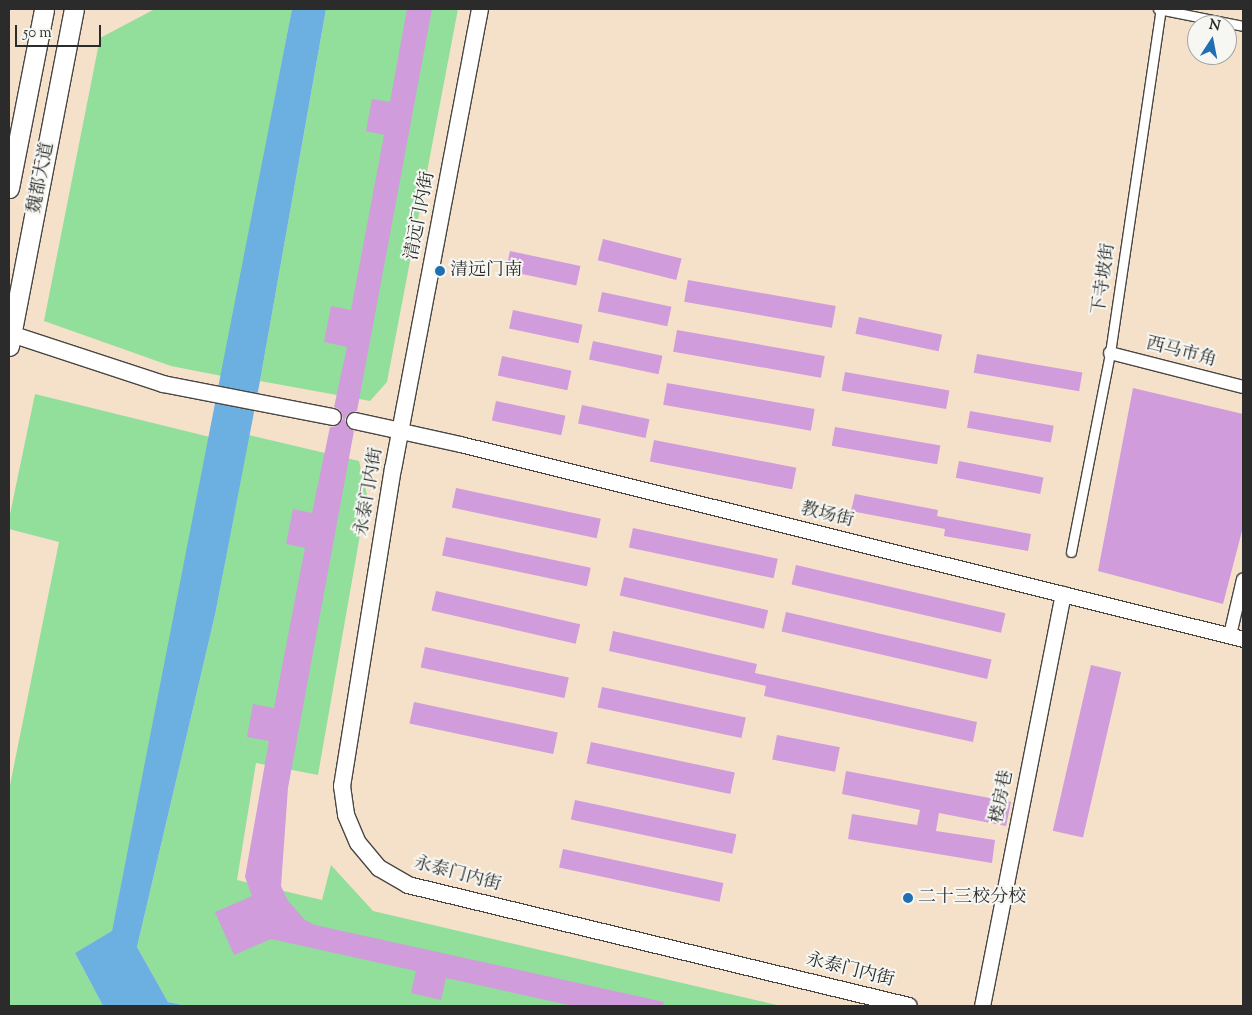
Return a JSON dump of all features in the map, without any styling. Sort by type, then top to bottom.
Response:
[{"type":"main road","name":"魏都大道","points":[[9,188],[44,9]]},
{"type":"main road","name":"魏都大道","points":[[10,338],[71,9]]},
{"type":"main road","name":"清远门内街","points":[[401,431],[480,9]]},
{"type":"main road","points":[[10,338],[162,384],[333,417]]},
{"type":"main road","points":[[356,422],[401,431]]},
{"type":"main road","name":"永泰门内街","points":[[401,431],[342,786],[346,815],[358,843],[379,868],[408,885],[909,1006]]},
{"type":"street","points":[[1160,9],[1243,26]]},
{"type":"street","name":"下寺坡街","points":[[1071,552],[1110,353],[1160,9]]},
{"type":"street","name":"西马市角","points":[[1110,353],[1243,387]]},
{"type":"street","name":"教场街","points":[[401,431],[460,444],[1236,637]]},
{"type":"street","points":[[1236,637],[1243,579]]},
{"type":"street","name":"楼房巷","points":[[982,1006],[1062,594]]},
{"type":"green space","points":[[155,9],[292,9],[222,376],[171,366],[44,321],[100,38]]},
{"type":"green space","points":[[326,9],[458,9],[387,382],[370,401],[260,381]]},
{"type":"green space","points":[[35,394],[210,437],[112,932],[75,953],[103,1006],[9,1006],[9,790],[59,542],[9,529],[9,519]]},
{"type":"green space","points":[[249,435],[359,461],[367,495],[318,775],[256,763],[237,880],[322,900],[331,865],[373,911],[781,1006],[187,1006],[168,1002],[137,947],[215,615]]},
{"type":"water","points":[[292,9],[326,9],[260,381],[215,615],[137,947],[168,1002],[187,1006],[103,1006],[75,953],[112,931]]},
{"type":"building","points":[[407,9],[432,9],[357,411],[348,414],[345,419],[348,428],[354,431],[288,788],[281,886],[288,901],[305,920],[315,925],[664,1002],[663,1006],[573,1006],[446,978],[441,1000],[411,993],[416,971],[271,939],[234,955],[215,912],[252,896],[245,877],[269,741],[247,737],[253,704],[274,708],[305,548],[286,544],[293,509],[312,513],[330,427],[337,426],[343,419],[340,410],[334,407],[347,347],[324,342],[331,306],[351,310],[384,135],[366,131],[372,99],[390,102]]},
{"type":"building","points":[[603,239],[682,259],[676,280],[598,260]]},
{"type":"building","points":[[510,251],[580,266],[576,286],[506,271]]},
{"type":"building","points":[[688,280],[836,306],[832,328],[684,302]]},
{"type":"building","points":[[602,292],[671,307],[667,326],[598,312]]},
{"type":"building","points":[[513,310],[582,325],[578,343],[509,329]]},
{"type":"building","points":[[859,317],[942,335],[939,351],[855,334]]},
{"type":"building","points":[[677,330],[825,356],[821,378],[673,352]]},
{"type":"building","points":[[593,341],[662,356],[658,374],[589,360]]},
{"type":"building","points":[[977,354],[1082,373],[1079,391],[974,373]]},
{"type":"building","points":[[502,356],[571,371],[567,390],[498,376]]},
{"type":"building","points":[[845,372],[949,390],[946,409],[842,391]]},
{"type":"building","points":[[667,383],[815,409],[811,431],[663,405]]},
{"type":"building","points":[[1133,388],[1243,414],[1243,527],[1223,604],[1098,571]]},
{"type":"building","points":[[496,401],[565,416],[561,435],[492,421]]},
{"type":"building","points":[[582,405],[649,419],[646,438],[578,424]]},
{"type":"building","points":[[970,411],[1054,426],[1051,443],[967,428]]},
{"type":"building","points":[[835,427],[940,446],[937,464],[832,446]]},
{"type":"building","points":[[654,440],[796,468],[792,489],[650,462]]},
{"type":"building","points":[[959,461],[1043,477],[1040,494],[956,478]]},
{"type":"building","points":[[456,488],[601,519],[597,538],[452,508]]},
{"type":"building","points":[[855,494],[938,510],[937,516],[1031,534],[1028,551],[944,536],[945,529],[851,511]]},
{"type":"building","points":[[633,528],[778,559],[774,578],[629,548]]},
{"type":"building","points":[[446,537],[591,568],[587,586],[442,556]]},
{"type":"building","points":[[796,565],[1005,613],[1001,633],[792,584]]},
{"type":"building","points":[[624,577],[768,610],[764,629],[620,596]]},
{"type":"building","points":[[436,591],[580,624],[576,644],[432,610]]},
{"type":"building","points":[[786,612],[992,659],[987,679],[782,631]]},
{"type":"building","points":[[613,631],[757,664],[755,673],[977,722],[973,742],[764,696],[766,686],[609,651]]},
{"type":"building","points":[[425,647],[569,678],[564,698],[421,668]]},
{"type":"building","points":[[1091,665],[1121,672],[1083,838],[1053,831]]},
{"type":"building","points":[[602,687],[746,718],[741,738],[598,708]]},
{"type":"building","points":[[414,702],[558,733],[553,754],[409,724]]},
{"type":"building","points":[[777,735],[840,747],[835,772],[772,760]]},
{"type":"building","points":[[591,742],[735,773],[730,794],[586,764]]},
{"type":"building","points":[[846,771],[1011,802],[1006,826],[939,813],[936,831],[995,840],[992,863],[848,839],[852,814],[917,825],[920,810],[842,794]]},
{"type":"building","points":[[575,800],[736,834],[732,854],[571,820]]},
{"type":"building","points":[[563,849],[723,883],[719,902],[559,868]]},
{"type":"place","name":"清远门南","points":[[440,271]]},
{"type":"place","name":"二十三校分校","points":[[908,898]]}]
